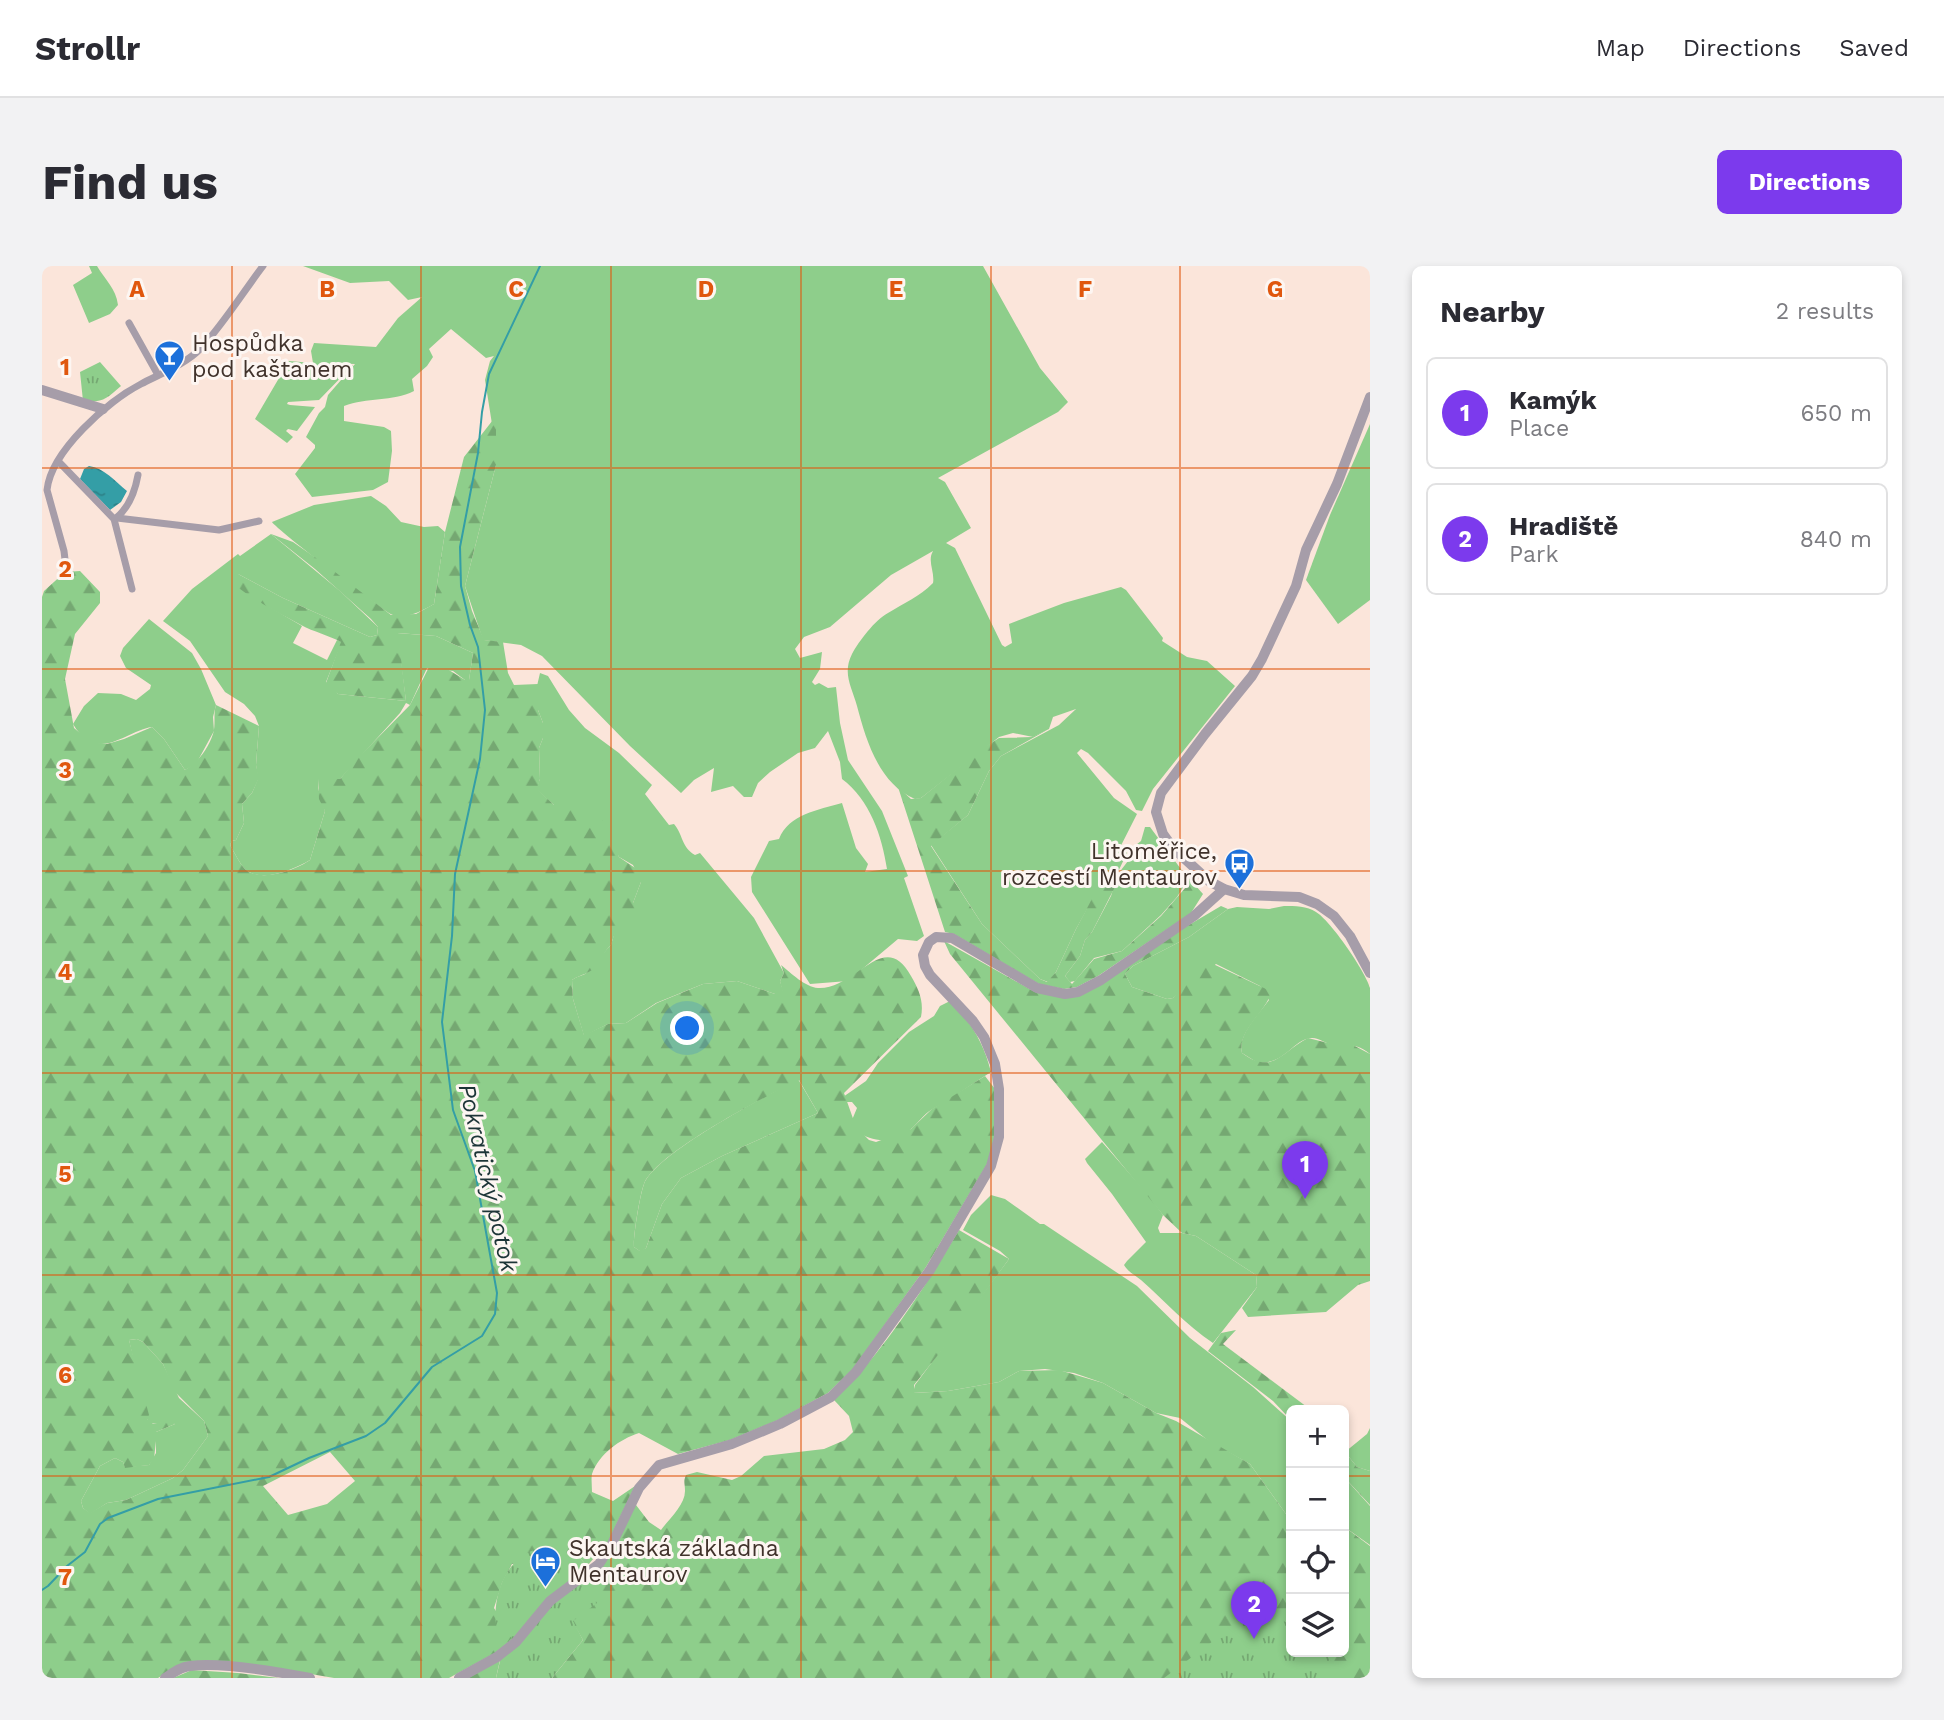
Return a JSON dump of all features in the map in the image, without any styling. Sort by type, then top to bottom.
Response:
[{"type":"street","points":[[65,568],[64,551],[45,493],[48,480],[59,461],[103,409],[138,385],[200,350],[263,266]]},
{"type":"street","points":[[129,323],[158,375]]},
{"type":"street","points":[[42,390],[103,409]]},
{"type":"street","points":[[1370,397],[1337,484],[1306,550],[1296,586],[1262,659],[1252,676],[1161,793],[1157,807],[1157,820],[1173,848],[1198,873],[1224,889],[1244,895],[1299,897],[1317,904],[1334,916],[1350,936],[1370,973]]},
{"type":"street","points":[[59,461],[116,518],[132,589]]},
{"type":"street","points":[[116,518],[135,492],[138,475]]},
{"type":"street","points":[[116,518],[219,530],[259,521]]},
{"type":"street","points":[[458,1678],[497,1657],[516,1642],[550,1601],[590,1573],[612,1544],[639,1488],[659,1465],[732,1444],[780,1424],[831,1397],[856,1372],[930,1269],[990,1166],[999,1137],[999,1089],[995,1064],[984,1037],[925,966],[923,955],[929,942],[936,937],[952,938],[1037,988],[1057,993],[1078,992],[1101,980],[1194,916],[1224,889]]},
{"type":"street","points":[[165,1678],[191,1666],[239,1668],[310,1678]]},
{"type":"green space","points":[[89,266],[97,266],[113,289],[118,305],[110,314],[89,323],[73,285],[92,273]]},
{"type":"green space","points":[[303,266],[983,266],[1040,368],[1068,402],[1058,412],[938,478],[945,482],[971,528],[946,543],[955,548],[1002,645],[1005,647],[1012,643],[1009,624],[1064,603],[1121,587],[1163,638],[1162,641],[1187,657],[1207,661],[1235,686],[1153,789],[1142,811],[1136,810],[1126,791],[1088,753],[1081,749],[1077,753],[1114,798],[1137,814],[1056,972],[1048,982],[1040,979],[982,924],[931,845],[968,815],[989,771],[1001,756],[1059,725],[1076,709],[1053,717],[1049,729],[1033,737],[1013,733],[999,737],[921,798],[915,799],[892,783],[876,760],[849,680],[849,661],[868,631],[883,616],[933,583],[933,551],[891,575],[830,627],[804,637],[795,649],[800,658],[822,652],[820,669],[812,682],[828,688],[836,687],[848,760],[882,811],[908,876],[904,878],[924,936],[917,941],[898,939],[848,981],[810,984],[752,892],[751,877],[769,841],[779,839],[797,818],[842,803],[856,848],[868,864],[865,872],[887,869],[873,820],[860,797],[842,779],[840,762],[828,731],[815,748],[798,753],[770,772],[758,783],[752,797],[744,797],[733,786],[711,792],[714,768],[694,780],[681,793],[630,746],[542,656],[521,645],[483,640],[465,586],[496,465],[485,380],[494,356],[486,358],[451,329],[429,349],[433,357],[412,379],[414,391],[397,397],[344,406],[344,421],[384,427],[391,431],[392,451],[388,482],[373,490],[312,497],[295,474],[315,448],[306,437],[325,407],[328,395],[355,364],[321,363],[353,365],[319,400],[288,402],[290,405],[315,407],[297,431],[286,431],[293,437],[287,443],[255,419],[289,361],[313,363],[311,351],[314,343],[376,347],[398,318],[422,297],[408,300],[389,281],[350,283]]},
{"type":"green space","points":[[100,362],[121,386],[104,399],[83,401],[80,372]]},
{"type":"green space","points":[[496,416],[496,465],[465,586],[484,640],[503,642],[508,673],[514,685],[538,684],[538,710],[543,723],[543,738],[539,748],[540,779],[537,789],[554,805],[573,805],[600,818],[617,841],[619,857],[641,872],[641,882],[633,903],[637,915],[630,924],[617,931],[598,965],[572,980],[573,999],[584,1035],[608,1024],[626,1023],[657,1003],[703,984],[737,981],[775,994],[783,994],[780,981],[784,973],[781,965],[803,982],[818,988],[832,986],[869,964],[890,957],[901,963],[914,981],[921,1001],[921,1017],[844,1093],[856,1127],[869,1140],[876,1142],[911,1129],[932,1109],[985,1076],[995,1089],[995,1137],[987,1164],[926,1267],[853,1369],[828,1393],[778,1420],[730,1440],[678,1454],[639,1433],[618,1443],[605,1454],[592,1474],[592,1492],[613,1501],[635,1486],[608,1542],[587,1566],[580,1558],[512,1564],[494,1608],[513,1638],[495,1653],[449,1678],[334,1678],[305,1673],[181,1664],[158,1678],[42,1678],[44,591],[65,572],[80,571],[100,592],[100,603],[75,634],[65,679],[74,728],[87,739],[107,744],[152,727],[164,739],[185,770],[198,759],[211,740],[216,705],[259,726],[256,765],[259,778],[252,793],[242,804],[244,823],[236,840],[230,845],[245,869],[260,875],[278,874],[310,860],[325,811],[319,799],[318,779],[323,776],[340,779],[410,705],[430,665],[444,667],[469,680],[473,653],[436,636],[398,633],[406,701],[338,694],[326,683],[341,642],[267,606],[235,585],[234,579],[238,574],[283,598],[370,637],[377,635],[378,627],[371,619],[271,534],[293,542],[391,615],[416,614],[434,604],[445,532],[464,457]],"holes":[[[799,1080],[818,1113],[722,1156],[681,1178],[662,1204],[646,1248],[640,1251],[634,1247],[642,1189],[653,1171],[714,1126]],[[137,1339],[143,1342],[163,1364],[174,1391],[204,1421],[208,1436],[183,1470],[173,1478],[126,1500],[107,1503],[90,1513],[83,1508],[81,1501],[100,1466],[115,1458],[123,1462],[125,1468],[149,1465],[154,1459],[156,1441],[163,1440],[156,1436],[156,1432],[175,1424],[169,1420],[153,1424],[147,1419],[149,1415],[129,1340]],[[330,1452],[355,1481],[327,1504],[288,1515],[263,1486]]]},
{"type":"green space","points":[[1370,424],[1370,600],[1338,624],[1306,580],[1330,515]]},
{"type":"green space","points":[[371,496],[386,506],[401,522],[424,527],[438,526],[445,532],[434,604],[419,612],[398,616],[386,611],[272,522],[314,505]]},
{"type":"green space","points":[[271,534],[340,591],[378,627],[377,635],[370,637],[283,598],[238,574],[266,605],[302,626],[293,643],[327,660],[337,640],[342,642],[326,682],[338,694],[406,701],[397,633],[436,636],[473,653],[469,680],[453,671],[427,668],[410,705],[406,703],[340,779],[318,779],[325,811],[310,860],[278,874],[260,875],[245,869],[230,845],[236,840],[244,823],[242,804],[252,793],[258,779],[256,765],[259,726],[255,716],[244,704],[225,692],[190,641],[163,621],[192,589],[238,554],[240,556]]},
{"type":"green space","points":[[149,619],[192,653],[216,705],[214,731],[196,764],[185,770],[164,739],[152,727],[101,744],[82,736],[73,724],[84,706],[98,693],[121,694],[136,700],[150,689],[151,685],[126,668],[120,656],[123,648]]},
{"type":"green space","points":[[540,673],[548,676],[569,710],[585,728],[619,753],[652,785],[645,794],[669,825],[674,824],[690,852],[695,855],[700,853],[754,918],[784,973],[780,981],[784,994],[775,994],[737,981],[703,984],[656,1003],[626,1023],[608,1024],[584,1036],[573,999],[572,980],[592,969],[611,945],[615,931],[633,903],[641,882],[633,865],[619,857],[536,789],[540,779],[539,748],[543,738],[543,723],[538,710],[537,686]]},
{"type":"green space","points":[[1047,730],[1001,756],[989,771],[968,815],[931,846],[982,924],[1040,979],[1047,982],[1056,972],[1121,844],[1127,853],[1116,876],[1118,881],[1092,932],[1085,940],[1080,956],[1065,976],[1072,984],[1094,959],[1122,951],[1161,916],[1186,887],[1187,876],[1203,894],[1191,913],[1098,976],[1077,987],[1064,989],[1039,984],[954,934],[945,932],[898,787],[911,799],[921,798],[999,738],[1032,737]]},
{"type":"green space","points":[[1145,827],[1150,827],[1186,876],[1184,886],[1161,915],[1122,951],[1094,958],[1075,981],[1070,982],[1065,976],[1080,956],[1085,940],[1111,896],[1118,874],[1128,861],[1132,848],[1141,841]]},
{"type":"green space","points":[[1221,906],[1228,909],[1189,937],[1133,966],[1125,974],[1132,987],[1167,999],[1173,998],[1211,963],[1266,989],[1271,993],[1268,1000],[1247,1030],[1242,1045],[1242,1053],[1262,1062],[1277,1059],[1308,1038],[1336,1045],[1351,1044],[1370,1054],[1370,1281],[1358,1285],[1326,1312],[1248,1317],[1242,1308],[1257,1287],[1256,1275],[1196,1236],[1182,1233],[1163,1215],[950,954],[944,941],[1035,992],[1065,998]]},
{"type":"green space","points":[[1297,906],[1316,912],[1338,935],[1362,970],[1370,988],[1370,1054],[1356,1046],[1333,1045],[1312,1038],[1299,1042],[1276,1060],[1258,1063],[1242,1053],[1241,1046],[1250,1025],[1269,1000],[1260,986],[1216,964],[1173,998],[1167,999],[1132,987],[1125,974],[1133,966],[1189,937],[1228,909],[1269,909]]},
{"type":"green space","points":[[950,1001],[976,1034],[991,1072],[925,1114],[904,1134],[877,1140],[856,1131],[852,1120],[857,1108],[852,1102],[844,1102],[843,1097],[866,1081],[878,1063],[909,1032],[934,1016],[940,1006]]},
{"type":"green space","points":[[798,1079],[818,1113],[722,1156],[681,1178],[662,1204],[646,1248],[641,1252],[634,1247],[642,1189],[653,1171],[713,1126]]},
{"type":"green space","points":[[1102,1142],[1163,1215],[1158,1228],[1160,1233],[1196,1236],[1256,1275],[1257,1287],[1213,1343],[1124,1265],[1146,1242],[1085,1159]]},
{"type":"green space","points":[[991,1195],[1005,1199],[1137,1286],[1190,1338],[1286,1417],[1286,1514],[1250,1464],[1210,1442],[1180,1418],[1156,1413],[1103,1383],[1074,1373],[1045,1369],[1019,1371],[999,1382],[948,1391],[913,1393],[915,1385],[1009,1259],[963,1230],[971,1215]]},
{"type":"green space","points":[[959,1230],[1009,1259],[914,1385],[914,1393],[948,1391],[999,1382],[1019,1371],[1059,1370],[1103,1383],[1250,1464],[1286,1514],[1286,1657],[1349,1657],[1349,1530],[1370,1546],[1370,1678],[552,1678],[583,1640],[572,1621],[584,1581],[636,1505],[649,1522],[661,1530],[682,1501],[686,1475],[697,1472],[732,1480],[741,1476],[764,1456],[824,1449],[845,1440],[853,1432],[849,1416],[834,1400],[870,1361],[931,1275]]},
{"type":"green space","points":[[1236,1330],[1223,1344],[1304,1405],[1286,1405],[1286,1415],[1273,1401],[1208,1351],[1221,1333]]},
{"type":"green space","points":[[137,1339],[163,1364],[179,1398],[204,1421],[208,1436],[183,1470],[173,1478],[126,1500],[107,1503],[90,1514],[83,1508],[81,1501],[100,1466],[115,1458],[123,1462],[125,1467],[149,1465],[156,1453],[156,1432],[175,1424],[149,1423],[147,1419],[129,1340]]},
{"type":"green space","points":[[1370,1428],[1370,1471],[1357,1467],[1349,1457],[1349,1449],[1367,1434]]},
{"type":"green space","points":[[1349,1457],[1357,1467],[1370,1471],[1370,1505],[1349,1482]]},
{"type":"green space","points":[[1349,1483],[1370,1506],[1370,1545],[1349,1530]]},
{"type":"green space","points":[[551,1546],[580,1558],[587,1566],[584,1581],[597,1603],[573,1621],[583,1640],[552,1678],[496,1678],[500,1661],[495,1653],[512,1638],[496,1626],[496,1605],[501,1584],[520,1558],[532,1551]]},
{"type":"green space","points":[[1261,1605],[1286,1622],[1286,1657],[1328,1657],[1345,1678],[1164,1678]]},
{"type":"green space","points":[[500,1660],[496,1678],[468,1678]]},
{"type":"green space","points":[[192,1670],[238,1673],[279,1678],[173,1678]]},
{"type":"water","points":[[89,466],[104,472],[127,491],[121,502],[110,510],[80,479],[84,469]]},
{"type":"waterway","name":"Pokratický potok","points":[[42,1590],[85,1552],[100,1524],[108,1518],[158,1499],[269,1477],[366,1436],[385,1423],[432,1367],[482,1336],[495,1314],[497,1293],[475,1171],[453,1110],[442,1022],[452,936],[455,874],[480,759],[485,710],[478,647],[461,586],[460,547],[478,453],[489,374],[540,266]]},
{"type":"place","name":"Hospůdka pod kaštanem","points":[[169,383]]},
{"type":"place","name":"Litoměřice, rozcestí Mentaurov","points":[[1240,891]]},
{"type":"place","name":"Kamýk","points":[[1305,1199]]},
{"type":"place","name":"Skautská základna Mentaurov","points":[[546,1588]]},
{"type":"place","name":"Hradiště","points":[[1254,1639]]}]
